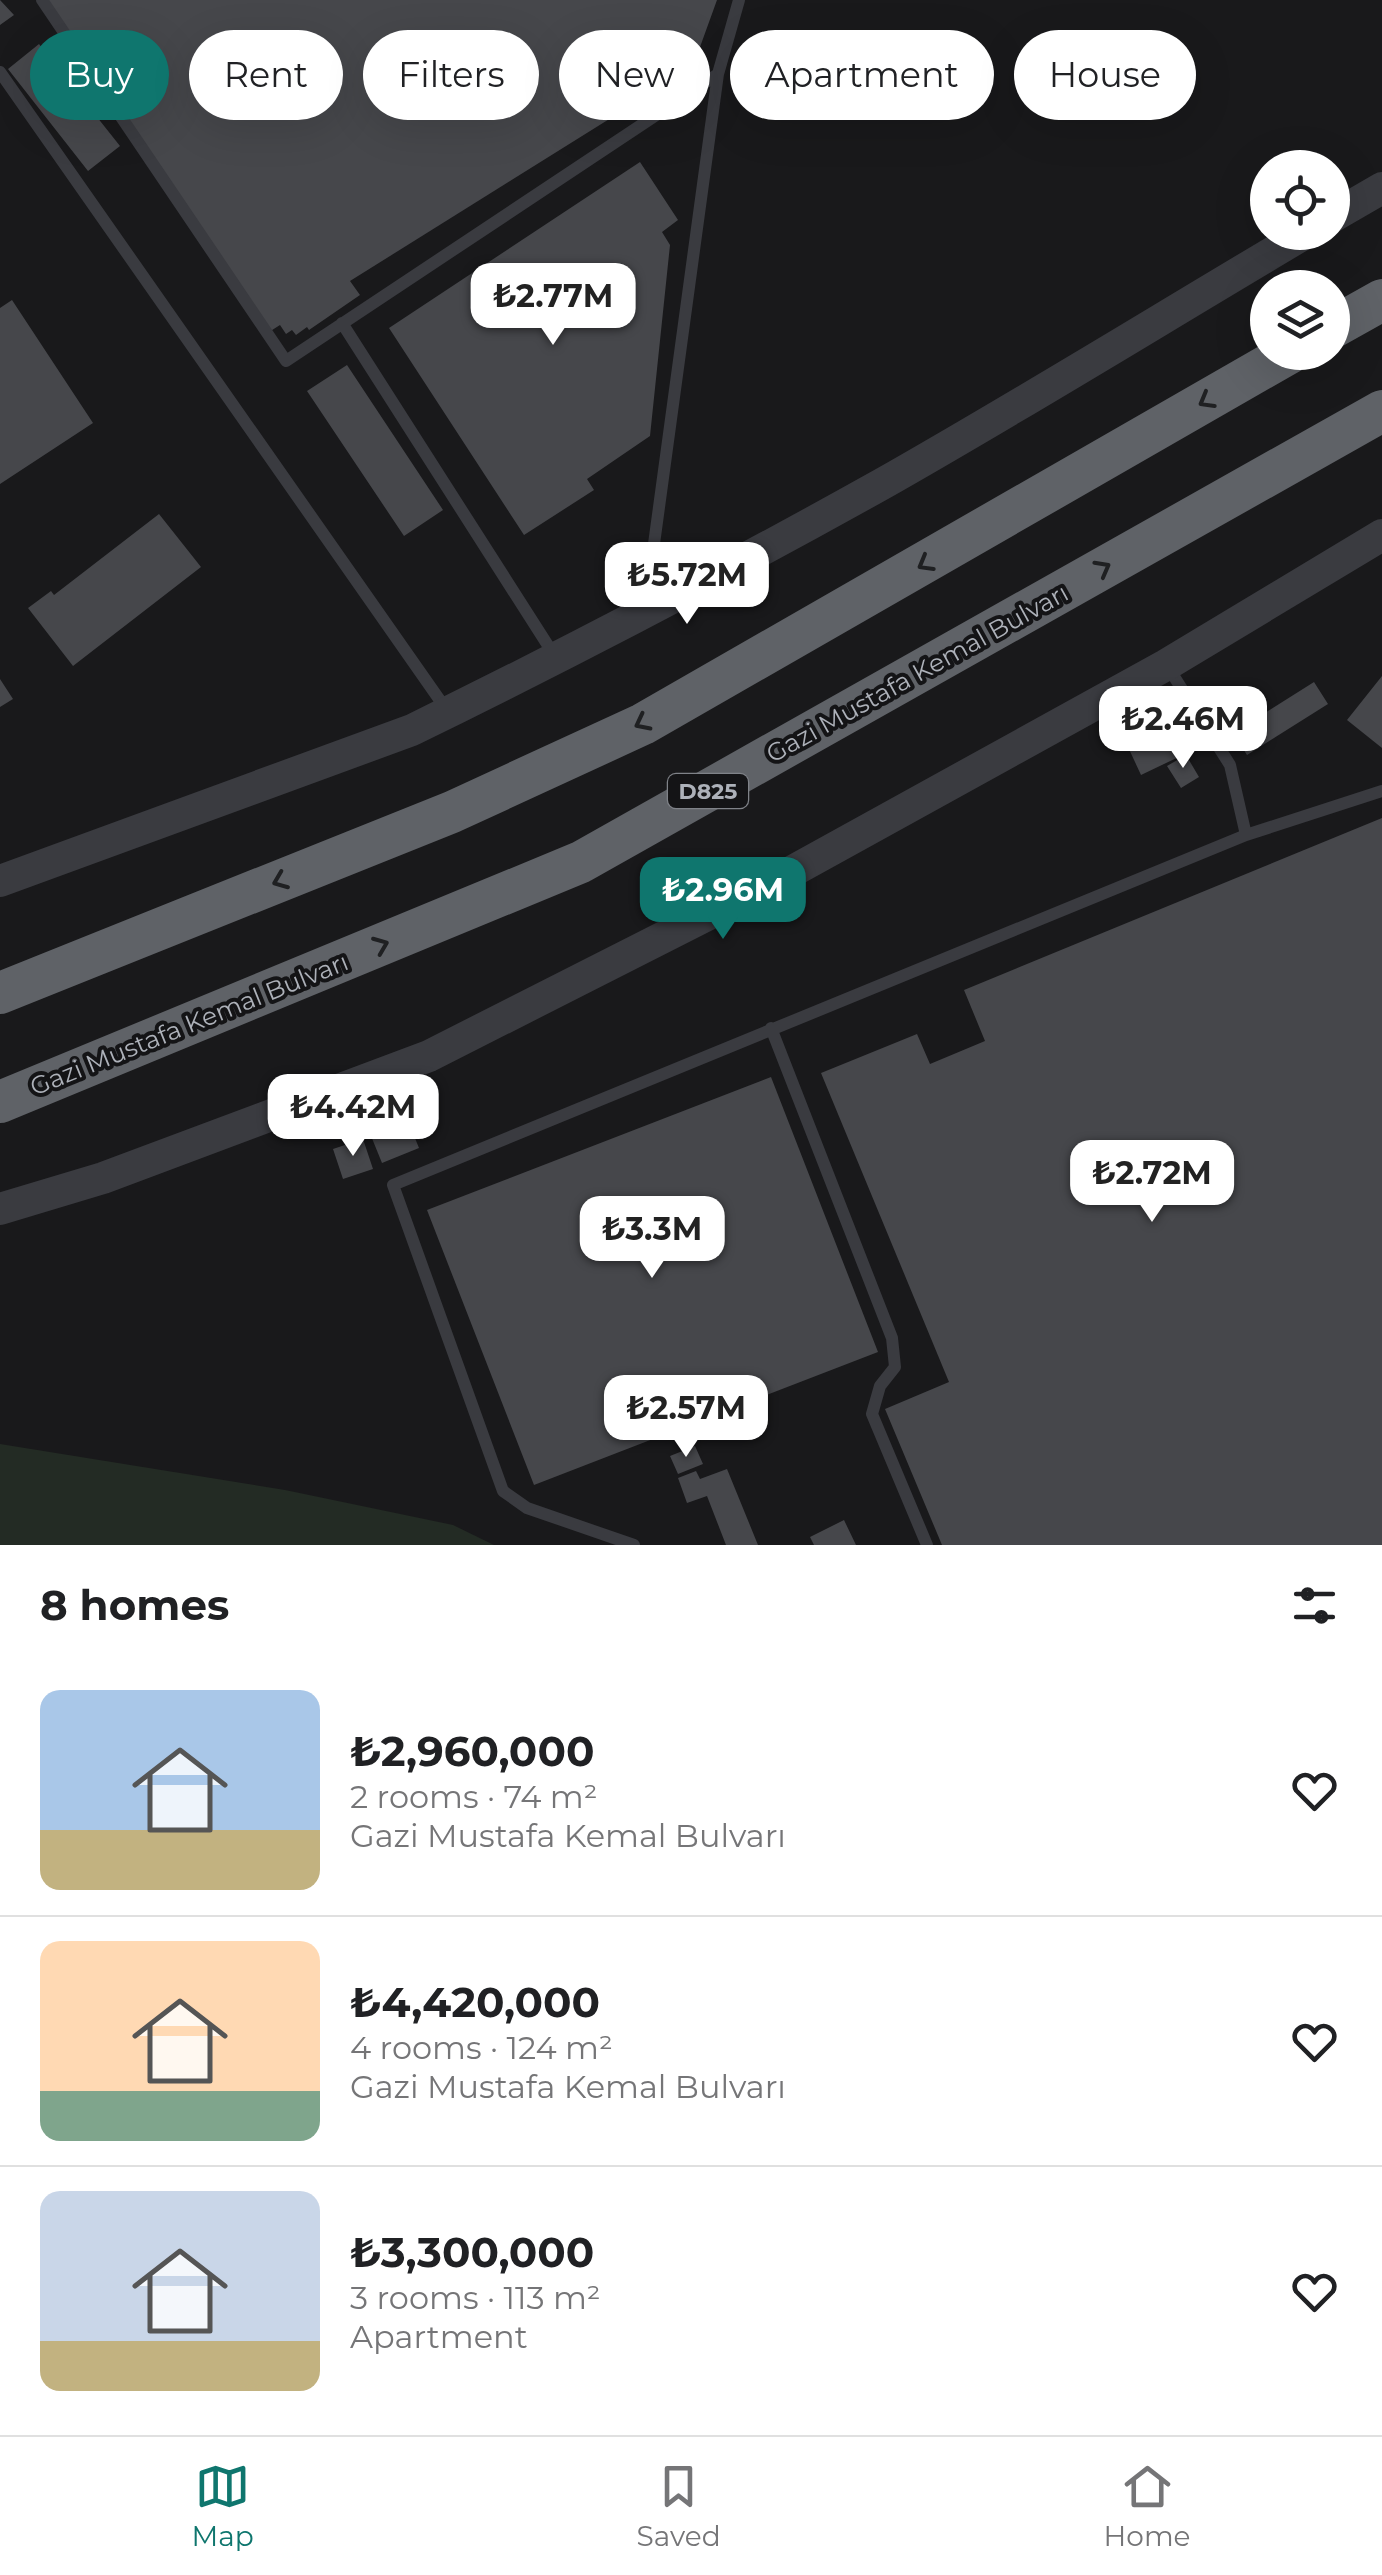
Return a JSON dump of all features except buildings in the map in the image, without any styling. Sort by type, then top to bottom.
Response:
[{"type":"highway","points":[[1350,318],[1382,300]]},
{"type":"highway","points":[[0,994],[452,812],[643,724],[1260,370]]},
{"type":"highway","name":"Gazi Mustafa Kemal Bulvarı","points":[[0,1102],[581,862],[1382,411]]},
{"type":"street","points":[[1350,207],[1382,188]]},
{"type":"street","points":[[0,881],[412,730],[644,614],[885,482],[1276,250]]},
{"type":"street","points":[[0,1209],[102,1178],[429,1056],[782,877],[1166,665],[1382,536]]},
{"type":"lane","points":[[42,0],[286,361],[718,74]]},
{"type":"lane","points":[[644,614],[718,74],[739,0]]},
{"type":"lane","points":[[0,72],[448,712]]},
{"type":"lane","points":[[342,323],[556,658]]},
{"type":"lane","points":[[1166,665],[1230,764],[1246,835]]},
{"type":"lane","points":[[634,1545],[528,1508],[502,1491],[393,1185],[1246,835],[1382,791]]},
{"type":"lane","points":[[771,1028],[892,1338],[896,1367],[880,1386],[872,1414],[927,1545]]},
{"type":"shaded area","points":[[0,1444],[285,1490],[453,1525],[494,1545],[0,1545]]}]
